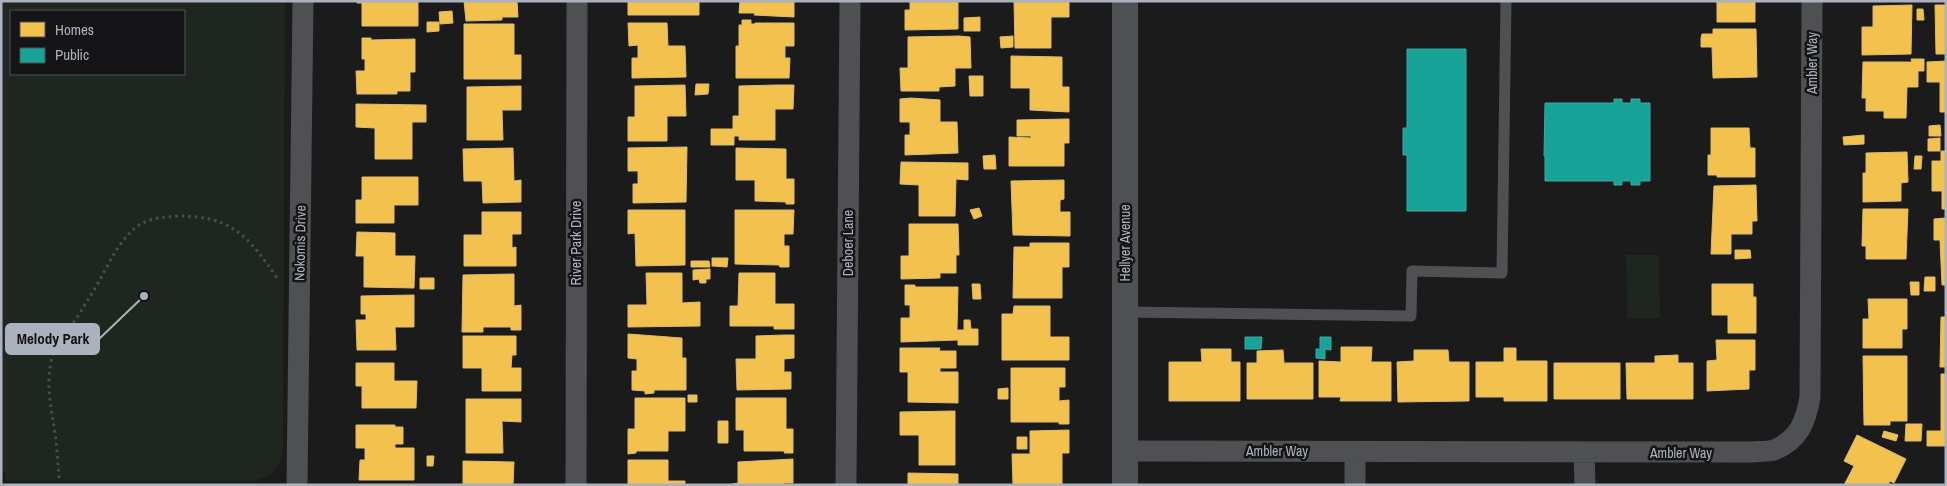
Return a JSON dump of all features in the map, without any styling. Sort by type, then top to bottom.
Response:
[{"type":"street","name":"Nokomis Drive","points":[[297,485],[303,1]]},
{"type":"street","name":"River Park Drive","points":[[576,485],[577,1]]},
{"type":"street","name":"Deboer Lane","points":[[846,485],[850,1]]},
{"type":"street","name":"Hellyer Avenue","points":[[1125,1],[1125,485]]},
{"type":"street","name":"Ambler Way","points":[[1125,452],[1750,452],[1773,450],[1794,438],[1806,419],[1810,397],[1812,1]]},
{"type":"street","points":[[1355,452],[1355,485]]},
{"type":"street","points":[[1584,453],[1585,485]]},
{"type":"lane","points":[[1124,312],[1411,316],[1412,271],[1502,273],[1506,1]]},
{"type":"path","points":[[59,478],[57,446],[48,395],[48,379],[54,347],[73,324],[111,260],[134,229],[144,222],[166,216],[206,217],[225,224],[242,234],[257,248],[280,281]]},
{"type":"shaded area","points":[[1,1],[5,1],[5,473],[1,474]]},
{"type":"shaded area","points":[[5,1],[285,1],[283,448],[282,455],[274,471],[265,478],[253,481],[5,481]]},
{"type":"shaded area","points":[[1626,255],[1659,255],[1660,318],[1627,318]]},
{"type":"building: Homes","points":[[357,1],[418,1],[418,26],[362,26],[362,3],[357,3]]},
{"type":"building: Homes","points":[[464,1],[517,1],[518,17],[502,17],[502,20],[466,21]]},
{"type":"building: Homes","points":[[628,1],[699,1],[699,15],[628,15]]},
{"type":"building: Homes","points":[[740,1],[794,1],[794,17],[739,13]]},
{"type":"building: Homes","points":[[910,1],[958,1],[958,29],[905,30],[905,10],[910,10]]},
{"type":"building: Homes","points":[[1014,1],[1069,1],[1069,17],[1051,17],[1051,48],[1015,48]]},
{"type":"building: Homes","points":[[1711,1],[1755,1],[1755,22],[1717,22],[1717,2]]},
{"type":"building: Homes","points":[[1912,5],[1911,54],[1862,55],[1862,27],[1873,27],[1873,6]]},
{"type":"building: Homes","points":[[1935,5],[1946,5],[1946,54],[1936,54]]},
{"type":"building: Homes","points":[[1917,9],[1923,9],[1924,20],[1917,20]]},
{"type":"building: Homes","points":[[452,11],[453,23],[440,24],[439,12]]},
{"type":"building: Homes","points":[[980,17],[980,31],[964,31],[964,18]]},
{"type":"building: Homes","points":[[742,20],[751,20],[751,24],[794,23],[794,46],[785,46],[785,58],[790,58],[789,78],[736,78],[736,46],[739,46],[739,25],[742,25]]},
{"type":"building: Homes","points":[[427,22],[439,22],[439,31],[427,32]]},
{"type":"building: Homes","points":[[628,23],[667,23],[668,46],[685,46],[686,77],[632,78],[632,58],[638,58],[638,45],[629,46]]},
{"type":"building: Homes","points":[[464,24],[514,24],[514,55],[521,55],[521,79],[464,79]]},
{"type":"building: Homes","points":[[1713,29],[1756,29],[1757,77],[1713,78],[1712,47],[1701,47],[1701,38],[1702,34],[1713,34]]},
{"type":"building: Homes","points":[[1013,36],[1013,47],[1001,48],[1000,37]]},
{"type":"building: Homes","points":[[908,37],[970,37],[971,68],[955,68],[955,86],[939,87],[939,91],[901,91],[900,68],[908,68]]},
{"type":"building: Homes","points":[[362,38],[371,38],[371,40],[415,39],[415,72],[410,72],[410,91],[397,91],[397,94],[357,94],[356,71],[365,71],[365,59],[362,59]]},
{"type":"building: Homes","points":[[1011,56],[1062,57],[1062,87],[1069,87],[1069,112],[1030,110],[1030,88],[1011,88]]},
{"type":"building: Homes","points":[[1911,59],[1924,59],[1924,71],[1918,71],[1918,87],[1907,87],[1906,118],[1884,118],[1884,111],[1866,111],[1866,98],[1862,98],[1863,62],[1912,62]]},
{"type":"building: Homes","points":[[1946,61],[1946,112],[1940,112],[1940,82],[1927,82],[1927,62]]},
{"type":"building: Homes","points":[[969,76],[983,76],[983,96],[970,96]]},
{"type":"building: Homes","points":[[696,84],[709,84],[708,94],[695,95]]},
{"type":"building: Homes","points":[[685,85],[686,116],[667,116],[667,141],[628,141],[628,117],[635,117],[635,86]]},
{"type":"building: Homes","points":[[794,85],[793,109],[775,109],[775,140],[739,140],[739,136],[734,136],[734,145],[711,145],[711,129],[733,129],[733,116],[739,116],[739,86]]},
{"type":"building: Homes","points":[[521,86],[521,110],[502,110],[503,140],[467,140],[467,87]]},
{"type":"building: Homes","points":[[900,99],[940,100],[940,122],[957,122],[958,153],[905,155],[905,135],[910,135],[910,122],[900,122]]},
{"type":"building: Homes","points":[[356,104],[426,105],[426,122],[412,122],[412,159],[375,159],[375,128],[356,127]]},
{"type":"building: Homes","points":[[1069,119],[1069,143],[1064,143],[1064,166],[1009,166],[1009,137],[1031,138],[1031,136],[1017,136],[1017,120]]},
{"type":"building: Homes","points":[[1940,125],[1941,136],[1929,136],[1929,126]]},
{"type":"building: Homes","points":[[1711,128],[1749,128],[1750,148],[1755,148],[1755,177],[1717,177],[1717,175],[1708,175],[1708,155],[1711,155]]},
{"type":"building: Homes","points":[[1864,135],[1864,144],[1844,145],[1843,137]]},
{"type":"building: Homes","points":[[1940,138],[1940,151],[1928,151],[1928,139]]},
{"type":"building: Homes","points":[[687,147],[686,202],[633,203],[633,184],[638,184],[638,171],[628,171],[628,148]]},
{"type":"building: Homes","points":[[513,148],[514,181],[521,180],[521,202],[483,203],[482,181],[464,181],[463,149]]},
{"type":"building: Homes","points":[[736,148],[786,149],[786,179],[794,179],[794,204],[755,201],[755,180],[736,180]]},
{"type":"building: Homes","points":[[1941,151],[1946,151],[1946,209],[1942,209],[1942,191],[1932,191],[1932,161],[1941,161]]},
{"type":"building: Homes","points":[[1907,152],[1908,182],[1901,183],[1901,201],[1863,202],[1863,173],[1866,173],[1866,153]]},
{"type":"building: Homes","points":[[995,155],[996,169],[984,169],[983,156]]},
{"type":"building: Homes","points":[[1915,156],[1922,156],[1921,169],[1914,169]]},
{"type":"building: Homes","points":[[901,162],[968,163],[968,180],[956,179],[955,216],[919,216],[919,185],[900,184]]},
{"type":"building: Homes","points":[[362,177],[418,177],[418,205],[394,205],[394,223],[356,223],[356,200],[362,200]]},
{"type":"building: Homes","points":[[1064,180],[1064,199],[1060,200],[1060,212],[1070,212],[1070,236],[1013,235],[1011,181]]},
{"type":"building: Homes","points":[[1756,185],[1757,221],[1752,221],[1752,234],[1731,234],[1731,254],[1711,254],[1714,186]]},
{"type":"building: Homes","points":[[979,208],[982,216],[974,219],[970,210]]},
{"type":"building: Homes","points":[[1863,209],[1908,209],[1906,259],[1866,259],[1866,246],[1862,246]]},
{"type":"building: Homes","points":[[628,210],[685,210],[685,265],[636,266],[635,233],[628,234]]},
{"type":"building: Homes","points":[[735,210],[794,210],[793,234],[784,234],[784,246],[789,246],[789,267],[735,264]]},
{"type":"building: Homes","points":[[482,212],[521,212],[521,234],[512,234],[512,248],[516,247],[516,266],[464,266],[464,235],[482,235]]},
{"type":"building: Homes","points":[[1946,218],[1946,285],[1942,285],[1940,240],[1934,240],[1934,219]]},
{"type":"building: Homes","points":[[909,224],[958,224],[959,255],[956,255],[956,273],[940,273],[940,278],[901,279],[901,256],[909,256]]},
{"type":"building: Homes","points":[[357,232],[395,233],[395,256],[415,256],[414,288],[364,287],[364,256],[356,256]]},
{"type":"building: Homes","points":[[1030,243],[1069,243],[1069,267],[1062,267],[1062,298],[1013,298],[1014,247],[1030,247]]},
{"type":"building: Homes","points":[[1735,250],[1750,250],[1751,258],[1735,259]]},
{"type":"building: Homes","points":[[712,258],[728,258],[727,267],[712,266]]},
{"type":"building: Homes","points":[[691,261],[709,261],[710,267],[691,267]]},
{"type":"building: Homes","points":[[710,269],[710,279],[706,279],[706,283],[700,283],[699,279],[693,280],[693,270]]},
{"type":"building: Homes","points":[[646,273],[682,273],[682,303],[700,302],[700,326],[628,327],[628,305],[647,305]]},
{"type":"building: Homes","points":[[739,273],[775,273],[775,304],[794,304],[794,329],[774,329],[774,326],[730,326],[730,306],[738,306]]},
{"type":"building: Homes","points":[[514,274],[514,306],[521,305],[521,330],[511,330],[511,327],[483,327],[483,332],[462,332],[463,275]]},
{"type":"building: Homes","points":[[1925,277],[1935,277],[1935,291],[1924,291]]},
{"type":"building: Homes","points":[[420,278],[434,278],[434,289],[420,289]]},
{"type":"building: Homes","points":[[1910,282],[1919,282],[1919,295],[1911,295]]},
{"type":"building: Homes","points":[[972,284],[980,284],[981,299],[973,299]]},
{"type":"building: Homes","points":[[1712,284],[1753,284],[1753,297],[1756,297],[1756,333],[1728,333],[1728,315],[1712,315]]},
{"type":"building: Homes","points":[[905,285],[915,285],[915,287],[958,287],[957,330],[964,330],[964,320],[970,320],[971,329],[978,329],[978,345],[958,345],[958,340],[901,342],[901,318],[910,318],[910,305],[905,305]]},
{"type":"building: Homes","points":[[414,295],[414,327],[395,327],[396,350],[357,350],[356,320],[366,320],[366,314],[361,314],[361,296]]},
{"type":"building: Homes","points":[[1868,299],[1907,299],[1907,329],[1902,329],[1902,348],[1863,348],[1863,319],[1869,319]]},
{"type":"building: Homes","points":[[1014,306],[1050,306],[1050,337],[1069,337],[1069,360],[1002,360],[1002,314],[1013,314]]},
{"type":"building: Homes","points":[[1941,317],[1946,317],[1946,367],[1940,367]]},
{"type":"building: Homes","points":[[628,334],[682,338],[682,358],[686,358],[686,390],[654,390],[654,393],[645,394],[645,391],[632,390],[632,371],[637,371],[637,359],[628,358]]},
{"type":"building: Homes","points":[[794,335],[794,358],[784,359],[784,372],[791,372],[791,389],[737,390],[736,359],[756,359],[756,336]]},
{"type":"building: Homes","points":[[463,336],[516,336],[516,355],[512,355],[511,368],[521,368],[521,391],[482,391],[482,368],[463,368]]},
{"type":"building: Homes","points":[[1716,340],[1755,340],[1755,370],[1749,370],[1749,389],[1707,391],[1707,361],[1717,360]]},
{"type":"building: Homes","points":[[1341,347],[1372,347],[1371,362],[1391,362],[1391,401],[1340,401],[1341,397],[1319,397],[1319,361],[1341,362]]},
{"type":"building: Homes","points":[[900,348],[940,348],[939,351],[956,351],[956,368],[940,368],[940,372],[958,372],[958,403],[908,402],[908,372],[900,372]]},
{"type":"building: Homes","points":[[1504,348],[1516,348],[1516,361],[1547,361],[1547,401],[1504,401],[1504,397],[1476,397],[1476,362],[1504,362]]},
{"type":"building: Homes","points":[[1201,349],[1231,349],[1231,362],[1240,362],[1240,401],[1169,401],[1169,362],[1202,362]]},
{"type":"building: Homes","points":[[1283,350],[1284,363],[1313,363],[1313,399],[1247,399],[1247,363],[1257,363],[1257,351]]},
{"type":"building: Homes","points":[[1414,350],[1448,350],[1449,362],[1469,362],[1469,401],[1398,402],[1397,362],[1414,361]]},
{"type":"building: Homes","points":[[1678,355],[1678,363],[1693,363],[1693,399],[1627,399],[1626,363],[1655,363],[1655,356]]},
{"type":"building: Homes","points":[[1863,356],[1907,356],[1907,421],[1890,421],[1890,425],[1864,425]]},
{"type":"building: Homes","points":[[356,363],[394,363],[394,381],[417,381],[416,408],[362,408],[362,386],[356,386]]},
{"type":"building: Homes","points":[[1554,363],[1620,363],[1620,399],[1554,399]]},
{"type":"building: Homes","points":[[1011,368],[1065,368],[1065,387],[1059,387],[1059,401],[1069,400],[1069,424],[1059,424],[1059,422],[1011,422]]},
{"type":"building: Homes","points":[[1941,374],[1946,374],[1946,446],[1927,446],[1927,431],[1941,431]]},
{"type":"building: Homes","points":[[1008,388],[1008,399],[998,399],[998,389]]},
{"type":"building: Homes","points":[[688,395],[697,395],[697,402],[688,402]]},
{"type":"building: Homes","points":[[635,398],[685,398],[685,431],[668,431],[668,451],[636,451],[636,453],[628,454],[628,429],[635,429]]},
{"type":"building: Homes","points":[[736,398],[786,398],[786,429],[793,429],[793,453],[784,453],[785,451],[744,451],[744,430],[736,430]]},
{"type":"building: Homes","points":[[466,399],[521,399],[521,422],[502,421],[503,453],[466,453]]},
{"type":"building: Homes","points":[[955,411],[955,465],[919,465],[919,435],[900,435],[900,412]]},
{"type":"building: Homes","points":[[718,421],[728,421],[728,443],[718,443]]},
{"type":"building: Homes","points":[[1906,424],[1922,424],[1921,441],[1905,441]]},
{"type":"building: Homes","points":[[356,425],[395,425],[395,427],[403,427],[403,444],[395,444],[395,448],[414,448],[414,480],[359,480],[360,460],[365,460],[365,448],[356,448]]},
{"type":"building: Homes","points":[[1069,430],[1069,453],[1062,453],[1062,485],[1013,485],[1012,454],[1030,454],[1030,431]]},
{"type":"building: Homes","points":[[1884,431],[1898,435],[1896,441],[1882,437]]},
{"type":"building: Homes","points":[[1857,435],[1906,459],[1894,483],[1890,481],[1888,485],[1844,485],[1854,466],[1844,461]]},
{"type":"building: Homes","points":[[1017,437],[1027,437],[1027,449],[1017,449]]},
{"type":"building: Homes","points":[[427,456],[434,456],[433,466],[427,466]]},
{"type":"building: Homes","points":[[793,459],[793,483],[784,483],[784,485],[728,485],[738,483],[738,462]]},
{"type":"building: Homes","points":[[628,460],[668,460],[668,481],[685,481],[685,485],[628,484]]},
{"type":"building: Homes","points":[[463,461],[514,462],[513,485],[463,485]]},
{"type":"building: Homes","points":[[908,473],[958,474],[958,485],[908,485]]},
{"type":"building: Public","points":[[1407,49],[1466,49],[1466,211],[1407,211],[1407,155],[1403,155],[1403,128],[1407,128]]},
{"type":"building: Public","points":[[1614,99],[1622,99],[1622,103],[1631,103],[1631,99],[1640,99],[1640,103],[1650,103],[1650,181],[1640,181],[1640,185],[1631,185],[1631,181],[1622,181],[1622,185],[1614,185],[1614,181],[1545,181],[1545,103],[1614,103]]},
{"type":"building: Public","points":[[1245,337],[1262,337],[1261,349],[1245,349]]},
{"type":"building: Public","points":[[1320,337],[1331,337],[1331,350],[1325,349],[1325,359],[1316,358],[1316,349],[1320,349]]},
{"type":"place","name":"Melody Park","points":[[144,296]]}]
